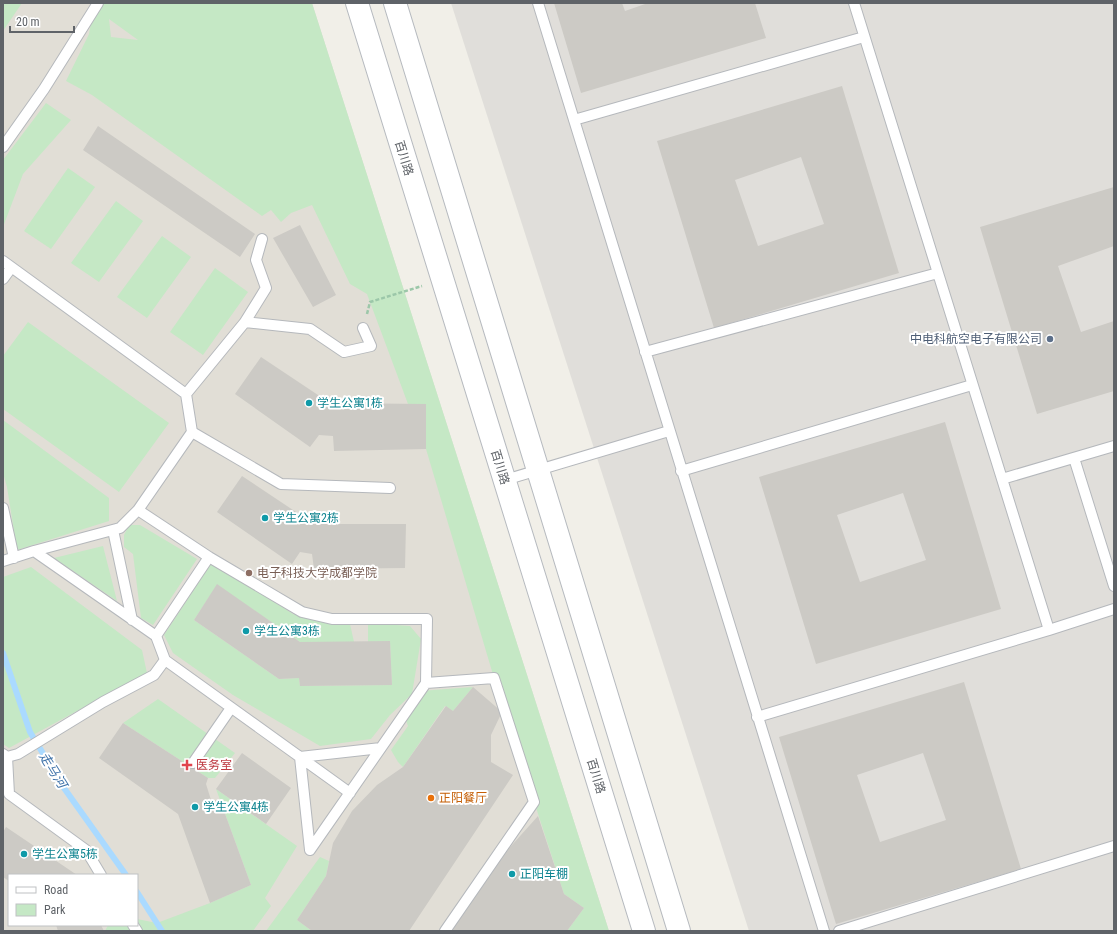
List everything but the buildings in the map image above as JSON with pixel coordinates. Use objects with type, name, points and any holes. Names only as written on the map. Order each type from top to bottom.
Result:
[{"type":"street","name":"百川路","points":[[356,3],[644,931]]},
{"type":"street","points":[[395,3],[679,931]]},
{"type":"lane","points":[[3,147],[44,89],[98,3]]},
{"type":"lane","points":[[538,3],[824,931]]},
{"type":"lane","points":[[854,3],[1049,630]]},
{"type":"lane","points":[[574,120],[864,37]]},
{"type":"lane","points":[[186,394],[244,322],[266,288],[256,260],[262,239]]},
{"type":"lane","points":[[3,279],[7,264],[186,394],[192,432],[138,510],[120,528],[34,551],[3,561]]},
{"type":"lane","points":[[645,352],[938,273]]},
{"type":"lane","points":[[244,322],[310,329],[344,352],[372,346],[363,328]]},
{"type":"lane","points":[[681,471],[972,385]]},
{"type":"lane","points":[[505,480],[669,431]]},
{"type":"lane","points":[[192,432],[281,484],[390,488]]},
{"type":"lane","points":[[1002,479],[1114,446]]},
{"type":"lane","points":[[1074,458],[1114,586]]},
{"type":"lane","points":[[3,508],[14,558]]},
{"type":"lane","points":[[138,510],[209,557],[302,612],[332,619],[427,619],[426,683],[310,850],[300,757]]},
{"type":"lane","points":[[112,530],[132,620]]},
{"type":"lane","points":[[34,551],[156,636],[165,660],[350,793]]},
{"type":"lane","points":[[156,636],[209,557]]},
{"type":"lane","points":[[757,717],[1114,610]]},
{"type":"lane","points":[[100,874],[86,850],[6,796],[5,756],[18,754],[103,702],[154,675],[165,660]]},
{"type":"lane","points":[[426,683],[494,678],[534,802],[445,931]]},
{"type":"lane","points":[[193,763],[231,708]]},
{"type":"lane","points":[[300,757],[381,748]]},
{"type":"lane","points":[[839,931],[1114,846]]},
{"type":"path","points":[[363,328],[370,302],[442,279]]},
{"type":"shaded area","name":"电子科技大学成都学院","points":[[3,3],[312,3],[609,931],[3,931]]},
{"type":"shaded area","points":[[451,3],[1114,3],[1114,931],[749,931]]},
{"type":"green space","points":[[3,3],[22,3],[3,31]]},
{"type":"green space","points":[[98,3],[312,3],[609,931],[567,931],[584,908],[564,894],[494,678],[426,449],[426,404],[408,404],[367,294],[350,284],[312,205],[291,213],[281,222],[271,210],[262,216],[92,95],[66,81],[89,34],[93,10]],"holes":[[[109,19],[138,40],[111,37]]]},
{"type":"green space","points":[[46,103],[71,120],[23,174],[3,227],[3,160]]},
{"type":"green space","points":[[68,168],[95,187],[51,249],[24,231]]},
{"type":"green space","points":[[116,201],[143,221],[99,282],[71,263]]},
{"type":"green space","points":[[162,236],[191,257],[147,318],[117,297]]},
{"type":"green space","points":[[215,268],[248,292],[203,355],[170,332]]},
{"type":"green space","points":[[28,322],[169,423],[119,492],[3,409],[3,356]]},
{"type":"green space","points":[[3,420],[109,498],[109,521],[17,550],[7,487],[3,473]]},
{"type":"green space","points":[[129,525],[140,525],[197,559],[153,625],[141,618],[133,554],[124,547],[124,535]]},
{"type":"green space","points":[[103,546],[117,601],[54,558]]},
{"type":"green space","points":[[212,562],[293,614],[350,624],[354,642],[300,642],[217,585],[194,620],[279,679],[299,678],[300,686],[392,685],[390,642],[368,642],[368,623],[410,626],[421,639],[412,694],[390,715],[371,739],[320,746],[233,695],[173,653],[164,635]]},
{"type":"green space","points":[[31,567],[142,650],[147,673],[9,748],[3,744],[3,577]]},
{"type":"green space","points":[[473,687],[453,711],[445,706],[403,767],[398,762],[391,750],[408,726],[404,715],[420,691]]},
{"type":"green space","points":[[158,699],[235,753],[215,778],[208,778],[123,723]]},
{"type":"green space","points":[[216,789],[297,846],[265,898],[271,906],[253,931],[105,931],[108,926],[138,926],[138,919],[157,923],[210,903],[251,885]]},
{"type":"green space","points":[[320,857],[329,861],[326,876],[297,920],[312,931],[266,931]]},
{"type":"waterway","name":"走马河","points":[[3,653],[30,732],[64,788],[125,874]]},
{"type":"waterway","name":"走马河","points":[[138,894],[162,931]]},
{"type":"place","name":"中电科航空电子有限公司","points":[[1050,339]]},
{"type":"place","name":"学生公寓1栋","points":[[309,403]]},
{"type":"place","name":"学生公寓2栋","points":[[265,518]]},
{"type":"place","name":"电子科技大学成都学院","points":[[249,573]]},
{"type":"place","name":"学生公寓3栋","points":[[246,631]]},
{"type":"place","name":"医务室","points":[[187,765]]},
{"type":"place","name":"正阳餐厅","points":[[431,798]]},
{"type":"place","name":"学生公寓4栋","points":[[195,807]]},
{"type":"place","name":"学生公寓5栋","points":[[24,854]]},
{"type":"place","name":"正阳车棚","points":[[512,874]]}]
